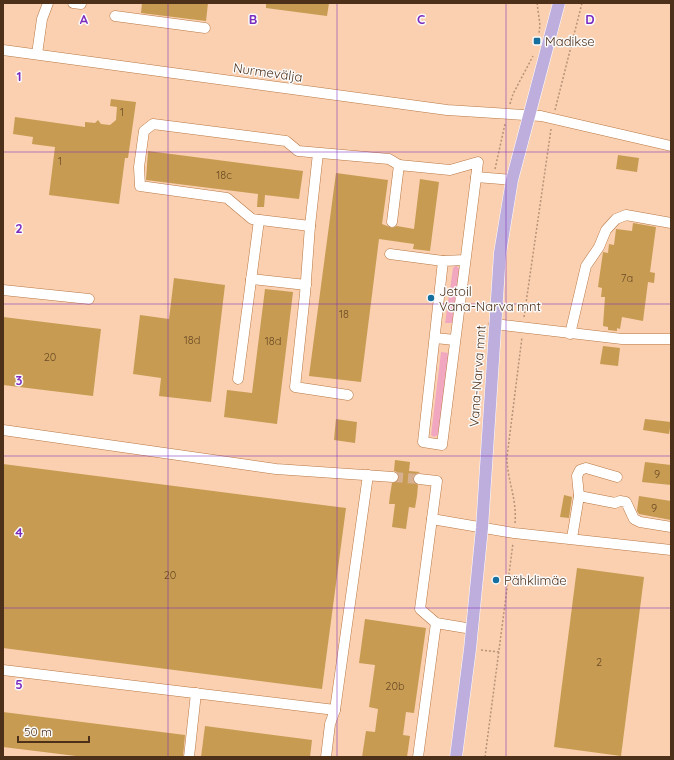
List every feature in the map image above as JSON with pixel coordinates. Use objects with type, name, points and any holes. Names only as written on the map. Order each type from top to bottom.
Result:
[{"type":"main road","name":"Vana-Narva mnt","points":[[456,757],[472,629],[482,528],[494,324],[500,253],[512,180],[558,3]]},
{"type":"street","points":[[37,54],[42,19],[48,3]]},
{"type":"street","points":[[115,16],[205,28]]},
{"type":"street","name":"Nurmevälja","points":[[3,50],[447,110],[529,115]]},
{"type":"street","points":[[529,115],[553,119],[671,146]]},
{"type":"street","points":[[310,226],[252,220],[227,198],[140,186],[139,167],[144,131],[153,124],[169,126],[286,141],[298,151],[388,159],[399,165],[450,170],[478,162],[442,445],[423,442],[443,261]]},
{"type":"street","points":[[318,153],[295,387],[348,395]]},
{"type":"street","points":[[392,222],[399,165]]},
{"type":"street","points":[[476,177],[512,180]]},
{"type":"street","points":[[570,334],[586,266],[599,246],[606,230],[616,219],[626,215],[671,223]]},
{"type":"street","points":[[238,378],[259,220]]},
{"type":"street","points":[[390,254],[443,261],[465,260]]},
{"type":"street","points":[[251,279],[306,285]]},
{"type":"street","points":[[3,290],[88,299]]},
{"type":"street","points":[[494,324],[622,339],[671,339]]},
{"type":"street","points":[[435,338],[455,340]]},
{"type":"street","points":[[3,430],[276,469],[393,477]]},
{"type":"street","points":[[572,538],[579,496],[577,476],[580,470],[586,468],[617,477]]},
{"type":"street","points":[[326,757],[330,724],[335,710],[368,475]]},
{"type":"street","points":[[419,479],[437,481],[420,609],[436,623],[472,629]]},
{"type":"street","points":[[579,496],[616,503],[620,501],[626,502],[634,519],[640,522],[671,527]]},
{"type":"street","points":[[432,519],[514,533],[572,538],[671,550]]},
{"type":"street","points":[[418,757],[436,623]]},
{"type":"street","points":[[3,670],[335,710]]},
{"type":"street","points":[[189,757],[196,693]]},
{"type":"path","points":[[537,3],[540,25],[539,34]]},
{"type":"path","points":[[485,757],[514,533],[516,507],[508,472],[507,456],[523,327],[546,150],[582,3]]},
{"type":"path","points":[[492,178],[513,94],[534,52]]},
{"type":"path","points":[[476,650],[499,652]]},
{"type":"shaded area","points":[[456,265],[460,270],[453,323],[445,323],[453,268]]},
{"type":"shaded area","points":[[441,352],[449,353],[439,434],[434,437],[431,435]]},
{"type":"building","points":[[142,3],[208,3],[206,21],[141,13]]},
{"type":"building","points":[[266,3],[329,3],[327,16],[266,8]]},
{"type":"building","points":[[111,99],[136,102],[128,158],[125,158],[119,204],[49,195],[55,147],[32,144],[33,137],[13,134],[15,117],[85,127],[85,122],[95,123],[98,120],[101,124],[110,125],[116,120],[117,107],[110,106]]},
{"type":"building","points":[[148,151],[303,171],[299,199],[265,195],[264,207],[257,207],[258,194],[146,180]]},
{"type":"building","points":[[618,155],[639,158],[637,172],[616,169]]},
{"type":"building","points":[[336,173],[388,180],[382,224],[392,228],[397,226],[414,229],[420,179],[439,182],[430,251],[413,249],[414,244],[379,239],[361,382],[309,376]]},
{"type":"building","points":[[633,223],[656,227],[650,272],[655,273],[654,283],[648,282],[643,321],[622,317],[620,329],[617,328],[617,331],[608,330],[608,327],[603,326],[605,297],[601,297],[602,288],[598,287],[603,252],[608,253],[609,244],[614,245],[616,229],[632,231]]},
{"type":"building","points":[[174,278],[225,285],[211,402],[159,396],[161,378],[133,374],[140,315],[169,319]]},
{"type":"building","points":[[265,289],[293,292],[277,424],[224,417],[227,390],[252,393]]},
{"type":"building","points":[[3,317],[101,329],[93,396],[3,385]]},
{"type":"building","points":[[603,346],[620,348],[618,366],[600,364]]},
{"type":"building","points":[[336,419],[357,422],[355,443],[334,440]]},
{"type":"building","points":[[645,419],[671,422],[669,434],[643,430]]},
{"type":"building","points":[[395,460],[410,462],[409,471],[420,472],[414,475],[413,478],[413,482],[418,485],[417,496],[415,508],[409,507],[406,529],[392,527],[395,504],[389,504],[390,495],[392,483],[398,481],[399,477],[397,472],[394,471]]},
{"type":"building","points":[[645,462],[671,465],[671,485],[642,482]]},
{"type":"building","points":[[3,464],[346,508],[322,689],[3,648]]},
{"type":"building","points":[[564,495],[572,497],[569,518],[560,517]]},
{"type":"building","points":[[639,496],[671,501],[671,520],[639,514],[637,511]]},
{"type":"building","points":[[577,568],[644,577],[621,756],[554,747]]},
{"type":"building","points":[[365,619],[426,628],[414,713],[406,712],[403,735],[410,736],[407,757],[362,757],[366,731],[375,732],[378,709],[369,707],[375,665],[359,663]]},
{"type":"building","points":[[3,712],[185,735],[183,757],[84,757],[3,747]]},
{"type":"building","points":[[205,726],[312,740],[310,757],[201,757]]},
{"type":"tunnel","points":[[393,477],[419,479]]},
{"type":"place","name":"Madikse","points":[[537,41]]},
{"type":"place","name":"Jetoil Vana-Narva mnt","points":[[431,298]]},
{"type":"place","name":"Pähklimäe","points":[[496,580]]}]
